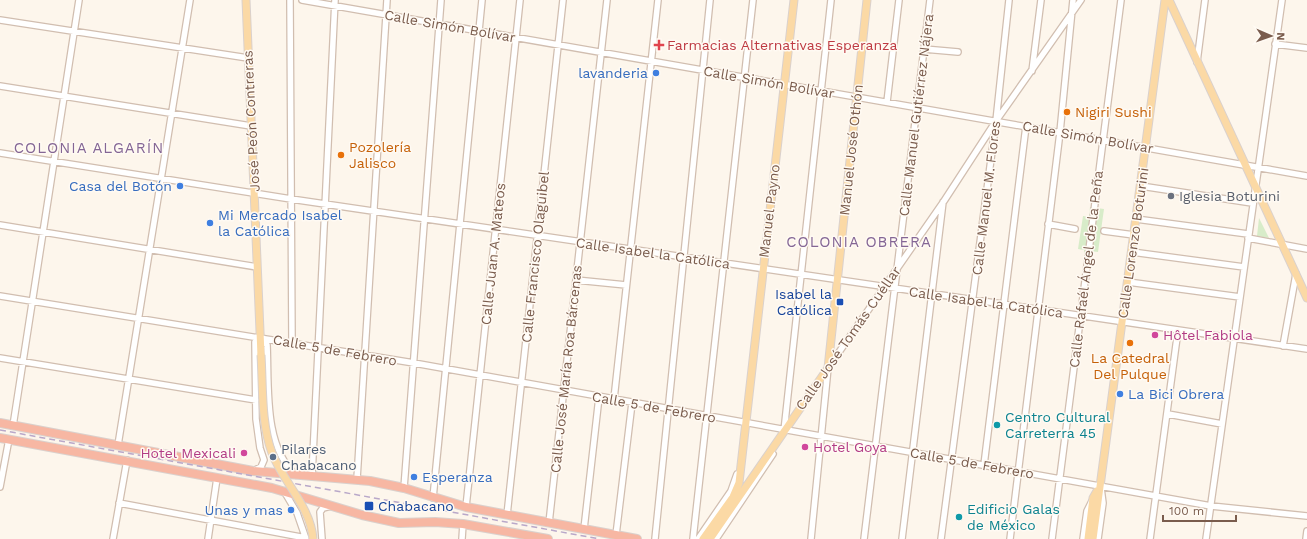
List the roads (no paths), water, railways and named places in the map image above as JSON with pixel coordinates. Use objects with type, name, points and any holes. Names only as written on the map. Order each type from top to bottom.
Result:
[{"type":"highway","points":[[0,423],[253,471],[357,479],[404,488],[466,507],[637,539]]},
{"type":"highway","points":[[0,438],[126,460],[284,491],[362,515],[399,523],[434,522],[463,524],[548,539]]},
{"type":"main road","name":"José Peón Contreras","points":[[246,0],[265,426],[275,461],[308,517],[308,539]]},
{"type":"main road","name":"Manuel Payno","points":[[745,423],[794,0]]},
{"type":"main road","name":"Manuel José Othón","points":[[828,368],[867,0]]},
{"type":"main road","name":"Calle Lorenzo Boturini","points":[[1093,539],[1165,0]]},
{"type":"main road","points":[[1169,0],[1307,298]]},
{"type":"main road","name":"Calle José Tomás Cuéllar","points":[[710,539],[828,368]]},
{"type":"main road","points":[[703,539],[737,490],[745,423]]},
{"type":"main road","name":"Calle Lorenzo Boturini","points":[[1088,539],[1093,498],[1100,485]]},
{"type":"street","points":[[14,426],[79,0]]},
{"type":"street","points":[[118,445],[190,0]]},
{"type":"street","points":[[290,0],[292,343]]},
{"type":"street","name":"Calle Simón Bolívar","points":[[302,0],[335,3],[386,15],[1307,176]]},
{"type":"street","points":[[357,479],[388,0]]},
{"type":"street","points":[[404,488],[441,0]]},
{"type":"street","points":[[433,498],[482,0]]},
{"type":"street","name":"Calle Juan A. Mateos","points":[[466,507],[520,0]]},
{"type":"street","name":"Calle Francisco Olaguibel","points":[[507,515],[563,0]]},
{"type":"street","name":"Calle José María Roa Bárcenas","points":[[549,523],[607,0]]},
{"type":"street","points":[[614,400],[658,0]]},
{"type":"street","points":[[655,539],[710,0]]},
{"type":"street","points":[[693,539],[753,0]]},
{"type":"street","points":[[716,539],[784,437],[800,274],[822,91],[831,0]]},
{"type":"street","points":[[887,102],[899,0]]},
{"type":"street","name":"Calle Manuel Gutiérrez Nájera","points":[[864,539],[930,0]]},
{"type":"street","name":"Calle Manuel M. Flores","points":[[941,539],[996,121],[1009,0]]},
{"type":"street","points":[[1031,72],[1041,0]]},
{"type":"street","points":[[1010,539],[1037,309],[1060,132],[1073,0]]},
{"type":"street","name":"Calle José Tomás Cuéllar","points":[[828,368],[883,286],[944,201],[996,121],[1081,0]]},
{"type":"street","name":"Calle Rafaél Ángel de la Peña","points":[[1052,539],[1121,0]]},
{"type":"street","points":[[1197,62],[1205,0]]},
{"type":"street","points":[[1206,539],[1235,338],[1257,167],[1282,0]]},
{"type":"street","points":[[312,476],[335,3]]},
{"type":"street","points":[[0,20],[248,58]]},
{"type":"street","points":[[1275,44],[1307,48]]},
{"type":"street","points":[[924,49],[958,52]]},
{"type":"street","points":[[0,86],[251,126]]},
{"type":"street","points":[[984,465],[1026,126]]},
{"type":"street","name":"Calle Isabel la Católica","points":[[0,153],[496,230],[1307,349]]},
{"type":"street","points":[[1141,186],[1252,203]]},
{"type":"street","points":[[902,539],[944,201]]},
{"type":"street","points":[[1136,219],[1248,236],[1283,245],[1307,249]]},
{"type":"street","points":[[1048,224],[1075,229]]},
{"type":"street","points":[[0,225],[257,267]]},
{"type":"street","points":[[1104,231],[1134,235]]},
{"type":"street","points":[[1132,252],[1244,267]]},
{"type":"street","points":[[1283,346],[1296,274]]},
{"type":"street","points":[[576,280],[626,285]]},
{"type":"street","points":[[1128,282],[1240,297]]},
{"type":"street","name":"Calle 5 de Febrero","points":[[0,296],[414,363],[446,370],[1100,485],[1211,506],[1307,516]]},
{"type":"street","points":[[1150,539],[1168,414],[1178,330]]},
{"type":"street","points":[[253,471],[261,468],[264,460],[258,430],[256,400],[255,342],[260,338]]},
{"type":"street","name":"José Peón Contreras","points":[[260,338],[267,345],[270,408],[274,442],[285,465],[296,475]]},
{"type":"street","points":[[0,358],[256,400]]},
{"type":"street","name":"Manuel José Othón","points":[[811,539],[828,368]]},
{"type":"street","points":[[584,529],[599,397]]},
{"type":"street","points":[[616,535],[632,403]]},
{"type":"street","points":[[1168,414],[1222,424]]},
{"type":"street","points":[[0,487],[9,439]]},
{"type":"street","points":[[698,539],[733,487],[743,444]]},
{"type":"street","points":[[113,539],[126,460]]},
{"type":"street","points":[[208,539],[217,478]]},
{"type":"street","name":"Calle Lorenzo Boturini","points":[[1098,539],[1103,503],[1100,485]]},
{"type":"street","points":[[284,491],[297,513],[308,539]]},
{"type":"street","name":"Calle Lorenzo Boturini","points":[[1083,539],[1086,511],[1093,498]]},
{"type":"street","points":[[119,503],[308,539]]},
{"type":"street","points":[[322,539],[320,512],[323,508],[332,506]]},
{"type":"street","points":[[462,539],[463,524]]},
{"type":"street","points":[[1306,539],[1307,531]]},
{"type":"railway","points":[[0,430],[600,539]]},
{"type":"place","name":"Farmacias Alternativas Esperanza","points":[[659,45]]},
{"type":"place","name":"lavanderia","points":[[656,73]]},
{"type":"place","name":"Nigiri Sushi","points":[[1067,112]]},
{"type":"place","name":"Pozolería Jalisco","points":[[341,155]]},
{"type":"place","name":"Casa del Botón","points":[[180,186]]},
{"type":"place","name":"Iglesia Boturini","points":[[1171,196]]},
{"type":"place","name":"Mi Mercado Isabel la Católica","points":[[210,223]]},
{"type":"place","name":"Isabel la Católica","points":[[840,302]]},
{"type":"place","name":"Hôtel Fabiola","points":[[1155,335]]},
{"type":"place","name":"La Catedral Del Pulque","points":[[1130,343]]},
{"type":"place","name":"La Bici Obrera","points":[[1120,394]]},
{"type":"place","name":"Centro Cultural Carreterra 45","points":[[997,425]]},
{"type":"place","name":"Hotel Goya","points":[[805,447]]},
{"type":"place","name":"Hotel Mexicali","points":[[244,453]]},
{"type":"place","name":"Pilares Chabacano","points":[[273,457]]},
{"type":"place","name":"Esperanza","points":[[414,477]]},
{"type":"place","name":"Chabacano","points":[[369,506]]},
{"type":"place","name":"Unas y mas","points":[[291,510]]},
{"type":"place","name":"Edificio Galas de México","points":[[959,517]]},
{"type":"district","name":"COLONIA ALGARÍN","points":[[89,148]]},
{"type":"district","name":"COLONIA OBRERA","points":[[859,242]]}]
